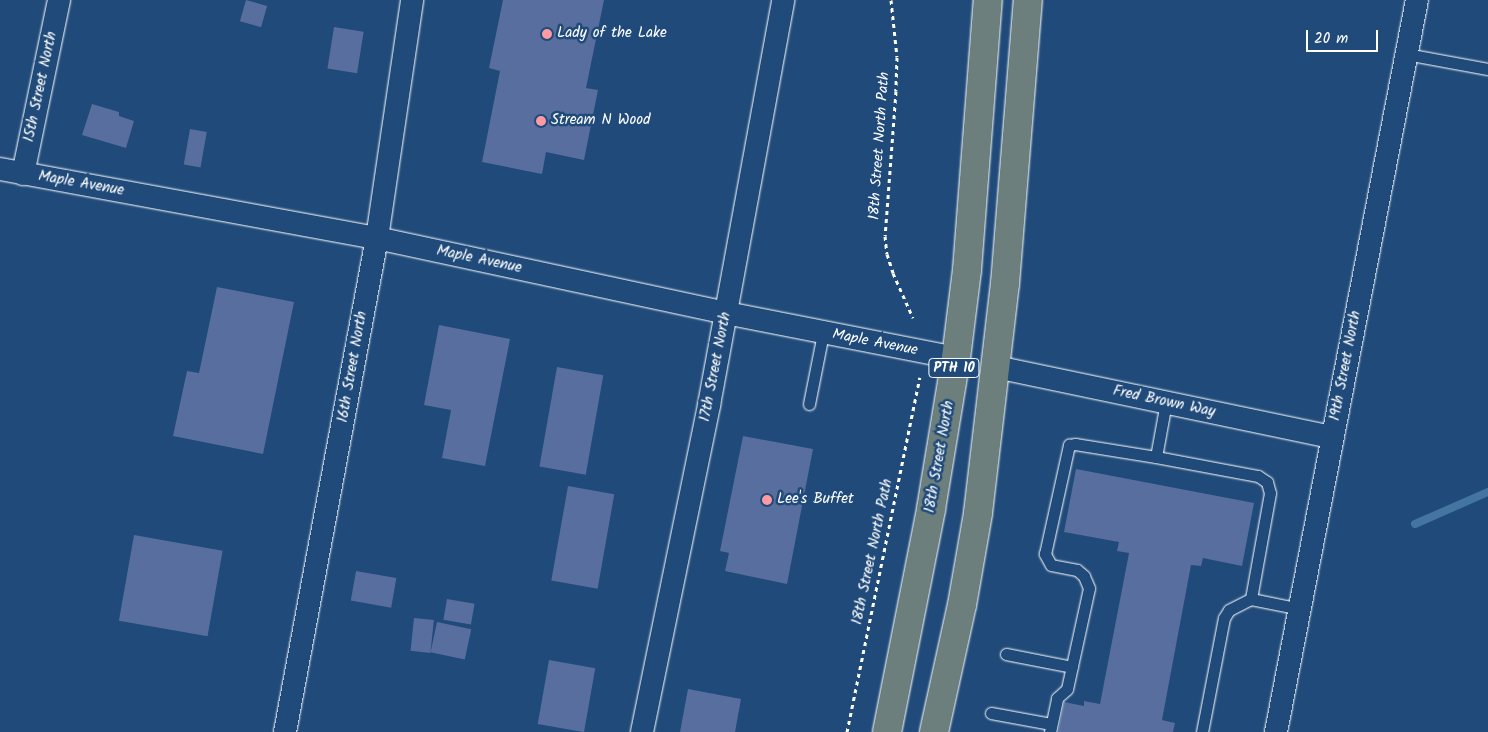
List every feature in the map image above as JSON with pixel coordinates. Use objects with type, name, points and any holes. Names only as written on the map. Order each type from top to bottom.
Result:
[{"type":"main road","name":"18th Street North","points":[[887,732],[922,556],[956,358],[967,270],[988,0]]},
{"type":"main road","name":"PTH 10","points":[[934,732],[969,565],[996,367],[1011,218],[1028,0]]},
{"type":"street","name":"15th Street North","points":[[23,174],[59,0]]},
{"type":"street","name":"16th Street North","points":[[285,732],[377,238],[412,0]]},
{"type":"street","name":"17th Street North","points":[[642,732],[726,313],[783,0]]},
{"type":"street","name":"19th Street North","points":[[1276,732],[1417,0]]},
{"type":"street","name":"Maple Avenue","points":[[0,170],[377,238],[726,313],[956,358]]},
{"type":"street","name":"Fred Brown Way","points":[[996,367],[1332,437]]},
{"type":"lane","points":[[1406,54],[1488,69]]},
{"type":"lane","points":[[809,404],[823,333]]},
{"type":"lane","points":[[1156,457],[1166,402]]},
{"type":"lane","points":[[991,713],[1051,728],[1057,698],[1067,689],[1088,588],[1084,576],[1077,570],[1051,565],[1045,554],[1069,445],[1075,444],[1156,457],[1258,476],[1267,482],[1270,493],[1251,599]]},
{"type":"lane","points":[[1202,732],[1224,618],[1229,610],[1251,599],[1300,609]]},
{"type":"lane","points":[[1006,654],[1072,667]]},
{"type":"path","name":"18th Street North Path","points":[[891,0],[897,57],[885,236],[887,254],[893,273],[913,318]]},
{"type":"path","name":"18th Street North Path","points":[[847,732],[920,378]]},
{"type":"building","points":[[246,0],[267,6],[261,27],[240,21]]},
{"type":"building","points":[[503,0],[604,0],[586,88],[598,90],[584,160],[546,152],[542,174],[482,162],[500,71],[489,68]]},
{"type":"building","points":[[334,27],[364,32],[357,73],[327,68]]},
{"type":"building","points":[[92,104],[119,112],[119,116],[134,121],[126,148],[82,135]]},
{"type":"building","points":[[190,129],[207,132],[200,167],[184,164]]},
{"type":"building","points":[[217,287],[294,302],[263,454],[173,436],[187,371],[199,373]]},
{"type":"building","points":[[439,325],[510,339],[485,466],[442,458],[451,410],[424,405]]},
{"type":"building","points":[[557,367],[603,375],[586,475],[539,466]]},
{"type":"building","name":"Lee's Buffet","points":[[743,436],[813,449],[787,584],[725,571],[729,553],[720,551]]},
{"type":"building","points":[[1076,469],[1254,503],[1242,566],[1203,558],[1201,566],[1191,565],[1162,720],[1175,723],[1173,732],[1058,732],[1064,702],[1084,706],[1084,701],[1100,704],[1129,553],[1117,551],[1119,542],[1064,532]]},
{"type":"building","points":[[568,486],[614,494],[598,589],[551,581]]},
{"type":"building","points":[[134,535],[223,551],[208,636],[119,621]]},
{"type":"building","points":[[356,571],[396,578],[391,608],[351,601]]},
{"type":"building","points":[[447,599],[475,604],[471,625],[443,620]]},
{"type":"building","points":[[414,618],[434,620],[430,653],[411,651]]},
{"type":"building","points":[[437,622],[471,629],[465,660],[431,652]]},
{"type":"building","points":[[549,660],[595,668],[584,732],[538,724]]},
{"type":"building","points":[[688,689],[741,699],[735,732],[680,732]]},
{"type":"waterway","points":[[1415,524],[1488,492]]},
{"type":"place","name":"Lady of the Lake","points":[[547,34]]},
{"type":"place","name":"Stream N Wood","points":[[541,121]]},
{"type":"place","name":"Lee's Buffet","points":[[767,500]]}]
